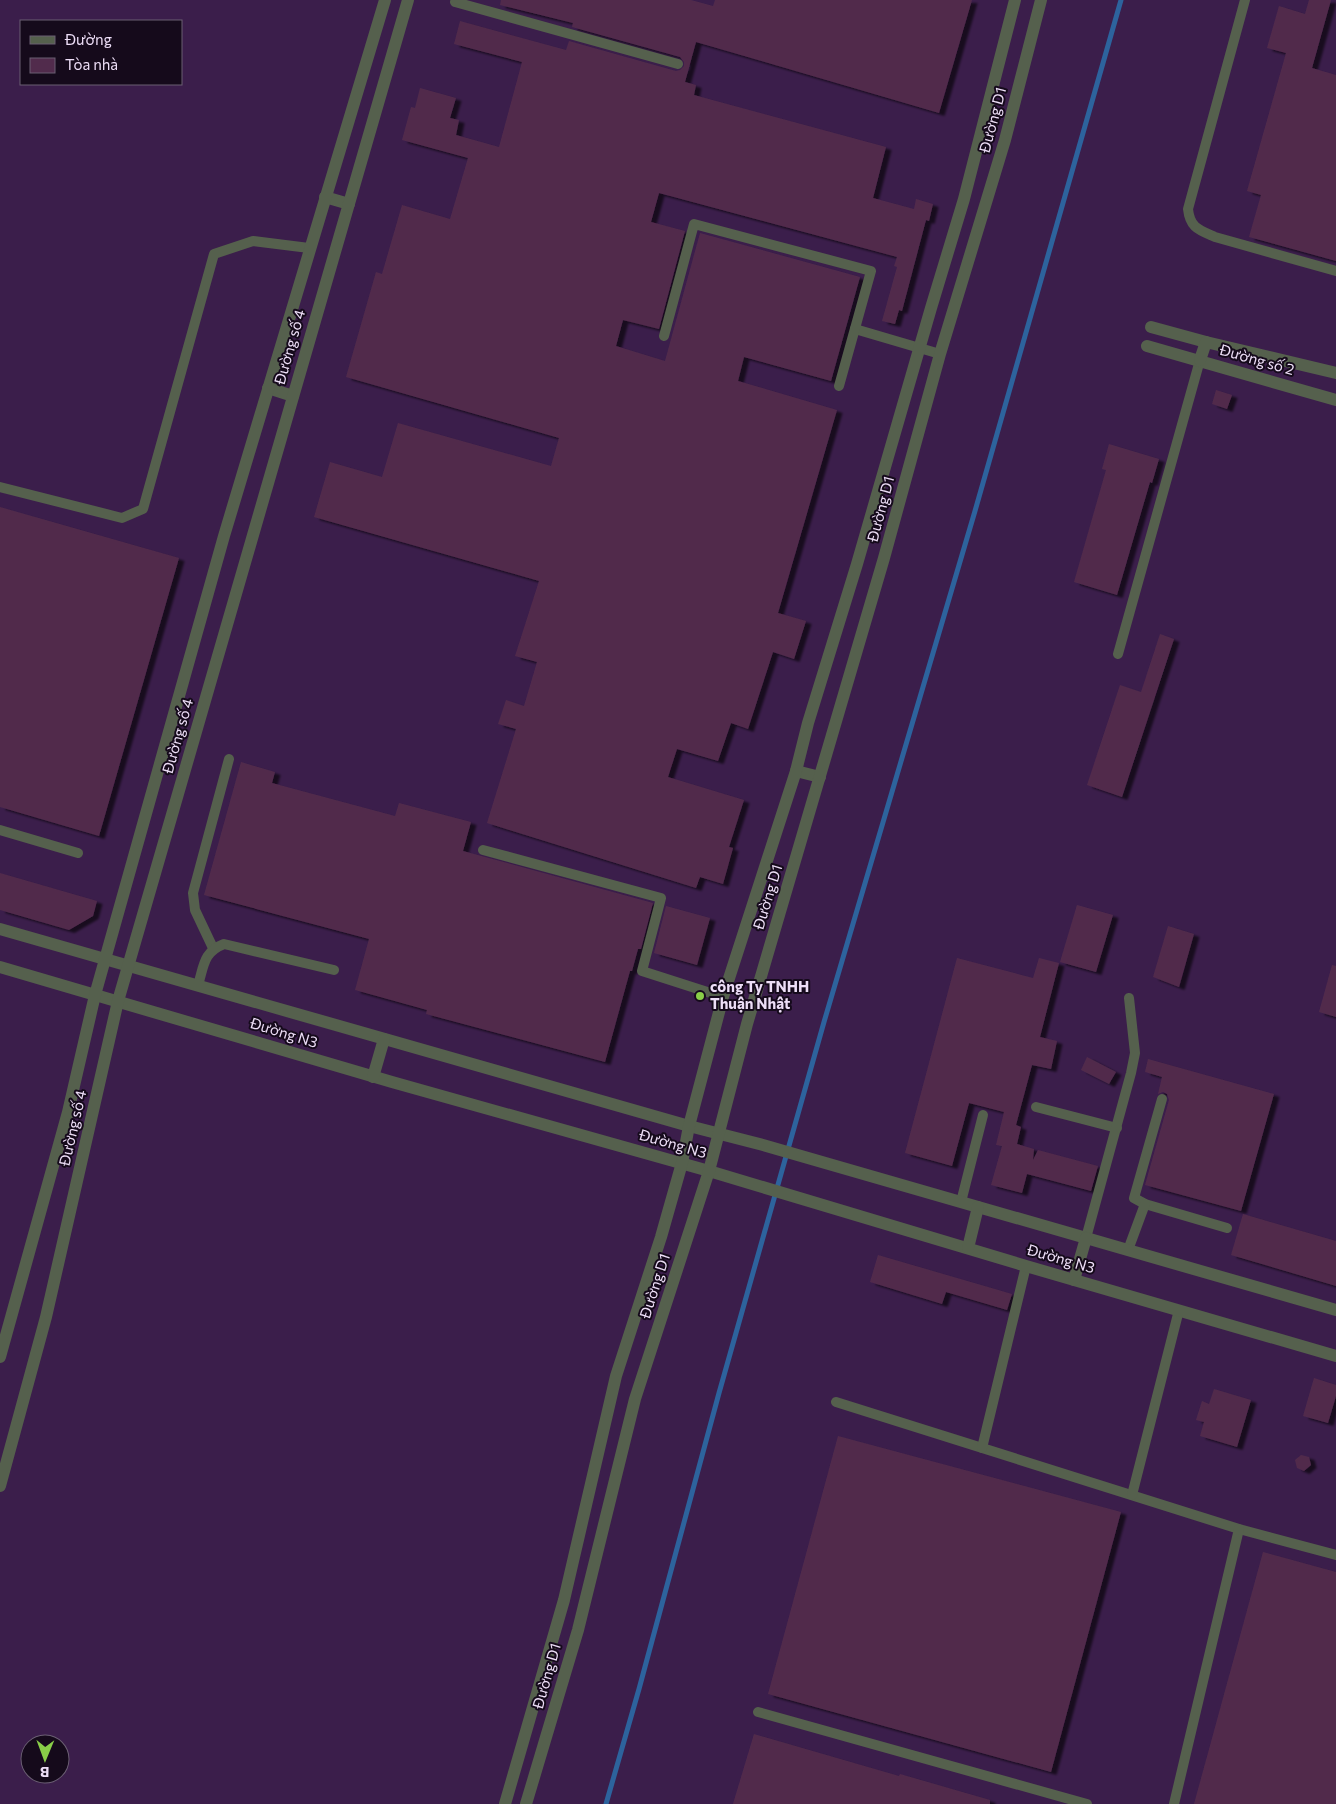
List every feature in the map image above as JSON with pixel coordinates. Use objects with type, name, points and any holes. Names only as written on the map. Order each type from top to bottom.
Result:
[{"type":"street","name":"Đường số 4","points":[[0,1357],[68,1112],[95,995],[107,959],[224,536],[385,0]]},
{"type":"street","name":"Đường số 4","points":[[0,1486],[46,1317],[118,1001],[130,965],[408,0]]},
{"type":"street","name":"Đường D1","points":[[505,1804],[564,1600],[616,1376],[661,1237],[682,1163],[689,1126],[723,997],[796,771],[808,722],[857,564],[964,199],[1015,0]]},
{"type":"street","name":"Đường D1","points":[[526,1804],[578,1630],[635,1399],[710,1171],[747,1024],[887,548],[940,354],[1005,140],[1041,0]]},
{"type":"street","points":[[325,197],[349,204]]},
{"type":"street","points":[[1151,327],[1206,342]]},
{"type":"street","name":"Đường số 2","points":[[1336,373],[1206,342],[1200,360],[1336,400]]},
{"type":"street","points":[[1147,346],[1200,360]]},
{"type":"street","points":[[268,388],[293,396]]},
{"type":"street","points":[[796,771],[820,778]]},
{"type":"street","name":"Đường N3","points":[[0,928],[689,1126],[763,1144],[978,1208],[1336,1310]]},
{"type":"street","name":"Đường N3","points":[[0,967],[373,1077],[710,1171],[1026,1266],[1336,1356]]},
{"type":"street","points":[[373,1077],[384,1039]]},
{"type":"street","points":[[968,1248],[978,1208]]},
{"type":"street","points":[[1074,1280],[1086,1238]]},
{"type":"lane","points":[[456,0],[455,2],[678,64]]},
{"type":"lane","points":[[1245,0],[1188,209],[1190,219],[1197,229],[1215,236],[1336,271]]},
{"type":"lane","points":[[664,336],[694,224],[871,271],[840,386]]},
{"type":"lane","points":[[0,487],[122,518],[143,510],[214,254],[253,241],[309,248]]},
{"type":"lane","points":[[855,329],[940,354]]},
{"type":"lane","points":[[1118,654],[1200,360]]},
{"type":"lane","points":[[213,948],[194,910],[193,893],[229,759]]},
{"type":"lane","points":[[0,830],[78,853]]},
{"type":"lane","points":[[482,850],[661,898],[642,971],[723,997]]},
{"type":"lane","points":[[198,985],[208,955],[213,948],[224,944],[334,970]]},
{"type":"lane","points":[[1086,1238],[1132,1073],[1135,1053],[1129,998]]},
{"type":"lane","points":[[1162,1099],[1134,1198],[1144,1204],[1226,1228]]},
{"type":"lane","points":[[1036,1108],[1117,1128]]},
{"type":"lane","points":[[961,1202],[983,1115]]},
{"type":"lane","points":[[1128,1250],[1144,1204]]},
{"type":"lane","points":[[982,1448],[1026,1266]]},
{"type":"lane","points":[[1132,1495],[1178,1310]]},
{"type":"lane","points":[[836,1402],[1239,1528],[1336,1555]]},
{"type":"lane","points":[[1174,1804],[1239,1528]]},
{"type":"lane","points":[[758,1712],[1060,1800],[1087,1804]]},
{"type":"shaded area","points":[[0,0],[1336,0],[1336,1804],[0,1804]]},
{"type":"building","points":[[501,0],[691,0],[713,6],[715,0],[972,0],[939,113],[696,42],[685,82],[696,85],[694,95],[886,147],[873,198],[914,209],[916,199],[933,204],[929,221],[926,220],[902,311],[899,310],[895,324],[882,321],[897,267],[894,266],[897,257],[659,193],[651,222],[685,231],[659,329],[623,320],[616,346],[665,361],[700,233],[860,277],[831,381],[744,357],[738,381],[837,410],[778,613],[806,621],[794,659],[773,652],[748,729],[731,723],[718,761],[677,749],[668,777],[744,800],[729,847],[733,848],[723,884],[700,877],[696,888],[487,823],[516,729],[498,724],[506,700],[524,706],[537,662],[515,656],[539,581],[314,517],[330,462],[382,477],[398,423],[551,466],[559,438],[346,377],[376,272],[382,274],[402,205],[450,219],[468,158],[402,140],[411,107],[415,108],[420,88],[456,98],[450,118],[459,120],[456,135],[499,147],[522,62],[454,44],[460,21],[566,50],[569,41],[676,71],[684,66],[684,62],[680,57],[572,27],[573,23],[500,5]]},
{"type":"building","points":[[1309,0],[1331,0],[1312,68],[1336,75],[1336,261],[1249,237],[1261,195],[1247,191],[1286,53],[1267,48],[1279,6],[1305,14]]},
{"type":"building","points":[[1216,390],[1232,395],[1227,409],[1212,404]]},
{"type":"building","points":[[1109,444],[1159,459],[1152,483],[1150,482],[1117,595],[1074,582],[1106,470],[1102,469]]},
{"type":"building","points":[[0,507],[179,558],[99,836],[0,807]]},
{"type":"building","points":[[1160,634],[1174,639],[1122,797],[1087,785],[1120,685],[1141,692]]},
{"type":"building","points":[[241,762],[275,772],[272,783],[395,816],[399,803],[471,822],[463,851],[653,903],[641,949],[638,949],[632,971],[630,971],[605,1062],[426,1014],[427,1010],[355,990],[369,939],[204,895]]},
{"type":"building","points":[[0,873],[97,901],[93,916],[69,930],[0,910]]},
{"type":"building","points":[[1077,905],[1113,915],[1096,972],[1060,962]]},
{"type":"building","points":[[666,906],[710,918],[697,965],[654,953]]},
{"type":"building","points":[[1168,926],[1194,934],[1179,987],[1153,977]]},
{"type":"building","points":[[957,958],[1033,978],[1039,958],[1059,963],[1040,1037],[1057,1041],[1051,1069],[1032,1065],[1016,1125],[1021,1127],[1017,1144],[1034,1149],[1033,1160],[1038,1150],[1098,1166],[1091,1191],[1027,1174],[1022,1193],[991,1185],[1002,1146],[996,1145],[1004,1112],[969,1103],[952,1166],[905,1153]]},
{"type":"building","points":[[1332,965],[1336,966],[1336,1017],[1319,1012]]},
{"type":"building","points":[[1087,1057],[1116,1072],[1109,1084],[1081,1070]]},
{"type":"building","points":[[1148,1059],[1274,1094],[1241,1211],[1145,1185],[1169,1100],[1167,1094],[1163,1092],[1158,1094],[1162,1077],[1145,1072]]},
{"type":"building","points":[[1243,1214],[1336,1241],[1336,1286],[1231,1255]]},
{"type":"building","points":[[878,1255],[1012,1294],[1007,1310],[946,1292],[942,1304],[870,1282]]},
{"type":"building","points":[[1314,1378],[1336,1385],[1336,1396],[1328,1423],[1303,1416]]},
{"type":"building","points":[[1214,1389],[1251,1400],[1237,1447],[1200,1436],[1204,1422],[1196,1420],[1202,1401],[1209,1404]]},
{"type":"building","points":[[838,1436],[1121,1512],[1051,1772],[768,1694]]},
{"type":"building","points":[[1301,1455],[1309,1457],[1311,1465],[1304,1471],[1297,1468],[1295,1460]]},
{"type":"building","points":[[1263,1552],[1336,1572],[1336,1804],[1194,1804]]},
{"type":"building","points":[[754,1734],[990,1800],[990,1804],[733,1804]]},
{"type":"waterway","points":[[606,1804],[719,1393],[824,1022],[975,511],[1121,0]]},
{"type":"place","name":"công Ty TNHH Thuận Nhật","points":[[700,996]]}]
